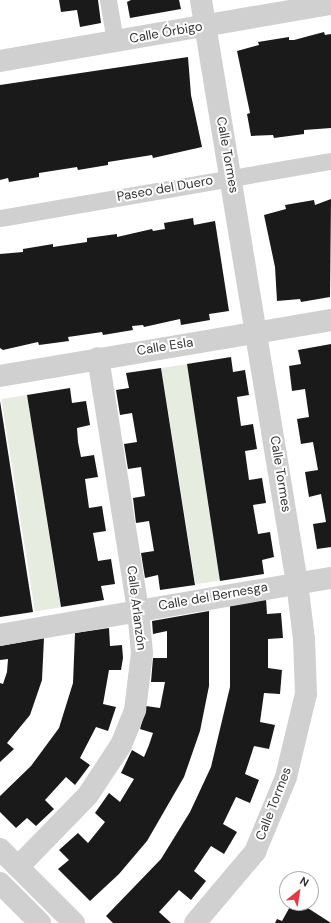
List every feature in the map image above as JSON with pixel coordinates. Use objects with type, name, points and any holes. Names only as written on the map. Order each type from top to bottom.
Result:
[{"type":"street","points":[[108,0],[116,41]]},
{"type":"street","name":"Calle Tormes","points":[[195,923],[255,852],[286,777],[306,694],[304,639],[297,583],[257,332],[200,0]]},
{"type":"street","name":"Calle Órbigo","points":[[0,61],[331,4]]},
{"type":"street","name":"Paseo del Duero","points":[[0,218],[331,161]]},
{"type":"street","name":"Calle Esla","points":[[0,376],[98,358],[331,320]]},
{"type":"street","name":"Calle Arlanzón","points":[[18,867],[88,795],[121,745],[135,710],[142,653],[138,610],[98,358]]},
{"type":"street","name":"Calle del Bernesga","points":[[0,635],[138,610],[331,578]]},
{"type":"street","points":[[0,849],[74,923]]},
{"type":"street","points":[[0,883],[40,923]]},
{"type":"shaded area","points":[[187,364],[221,580],[196,584],[161,368]]},
{"type":"shaded area","points":[[27,395],[61,607],[35,611],[1,399]]},
{"type":"building","points":[[59,0],[98,0],[101,23],[80,27],[77,10],[61,12]]},
{"type":"building","points":[[131,0],[179,0],[181,9],[130,18],[127,2]]},
{"type":"building","points":[[324,32],[325,35],[331,34],[331,128],[304,130],[304,134],[274,138],[273,135],[251,136],[247,114],[250,113],[237,51],[259,45],[258,42],[289,37],[289,40],[294,40]]},
{"type":"building","points":[[188,57],[191,95],[202,147],[153,158],[152,155],[108,162],[108,165],[78,170],[77,167],[39,173],[39,177],[9,182],[8,178],[0,180],[0,85]]},
{"type":"building","points":[[331,199],[330,297],[301,302],[300,299],[277,301],[275,267],[264,215],[286,209],[285,205],[314,200],[315,205]]},
{"type":"building","points":[[193,218],[194,225],[215,221],[229,311],[209,314],[210,320],[181,325],[180,319],[144,327],[143,325],[132,326],[133,330],[103,335],[102,332],[68,337],[69,341],[39,345],[38,342],[3,350],[0,348],[0,254],[23,252],[23,249],[53,244],[53,247],[87,242],[87,238],[117,234],[117,237],[152,229],[153,231],[165,229],[164,223]]},
{"type":"building","points":[[331,344],[331,547],[317,549],[313,524],[326,522],[321,494],[309,497],[305,472],[318,470],[313,442],[301,444],[297,419],[309,417],[305,389],[292,391],[289,366],[301,364],[298,350]]},
{"type":"building","points":[[231,357],[233,372],[245,370],[249,395],[237,397],[241,426],[253,424],[257,449],[245,451],[249,480],[262,478],[266,503],[253,505],[258,534],[270,532],[274,557],[262,560],[264,574],[220,581],[187,364]]},
{"type":"building","points":[[161,368],[195,585],[160,590],[158,575],[145,578],[141,553],[154,551],[149,521],[136,523],[133,498],[145,496],[141,467],[128,469],[124,444],[137,442],[132,413],[120,415],[116,390],[129,388],[126,373]]},
{"type":"building","points":[[70,388],[72,403],[86,401],[90,425],[77,428],[78,442],[81,457],[94,455],[98,477],[85,479],[89,508],[102,506],[106,531],[93,533],[98,561],[111,559],[115,584],[101,586],[104,600],[61,607],[27,395]]},
{"type":"building","points":[[0,401],[33,612],[0,617]]},
{"type":"building","points":[[266,599],[267,614],[281,613],[283,638],[268,639],[268,668],[282,670],[280,694],[264,693],[260,722],[275,725],[269,749],[254,746],[245,774],[259,780],[250,803],[236,797],[223,824],[237,832],[224,854],[211,846],[194,871],[206,881],[191,900],[179,890],[159,912],[171,923],[113,923],[106,916],[161,859],[190,812],[211,767],[230,687],[230,606]]},
{"type":"building","points":[[209,611],[209,686],[200,731],[184,777],[147,841],[119,874],[90,901],[58,869],[69,860],[59,850],[78,833],[88,843],[105,822],[95,813],[109,793],[120,802],[134,779],[121,773],[132,750],[144,757],[149,745],[153,733],[140,729],[146,706],[160,708],[165,682],[151,682],[153,658],[167,658],[167,631],[153,634],[152,621]]},
{"type":"building","points":[[109,628],[110,646],[122,645],[123,658],[121,670],[109,670],[103,704],[116,707],[108,731],[96,727],[80,758],[90,765],[75,785],[66,777],[45,800],[54,809],[36,826],[27,818],[16,828],[0,812],[0,796],[31,766],[59,728],[73,683],[75,633]]},
{"type":"building","points":[[44,638],[42,680],[30,715],[7,743],[14,749],[0,762],[0,683],[3,684],[7,672],[8,659],[0,660],[0,646]]},
{"type":"building","points":[[288,911],[312,911],[331,923],[275,923],[277,919],[282,921]]}]
